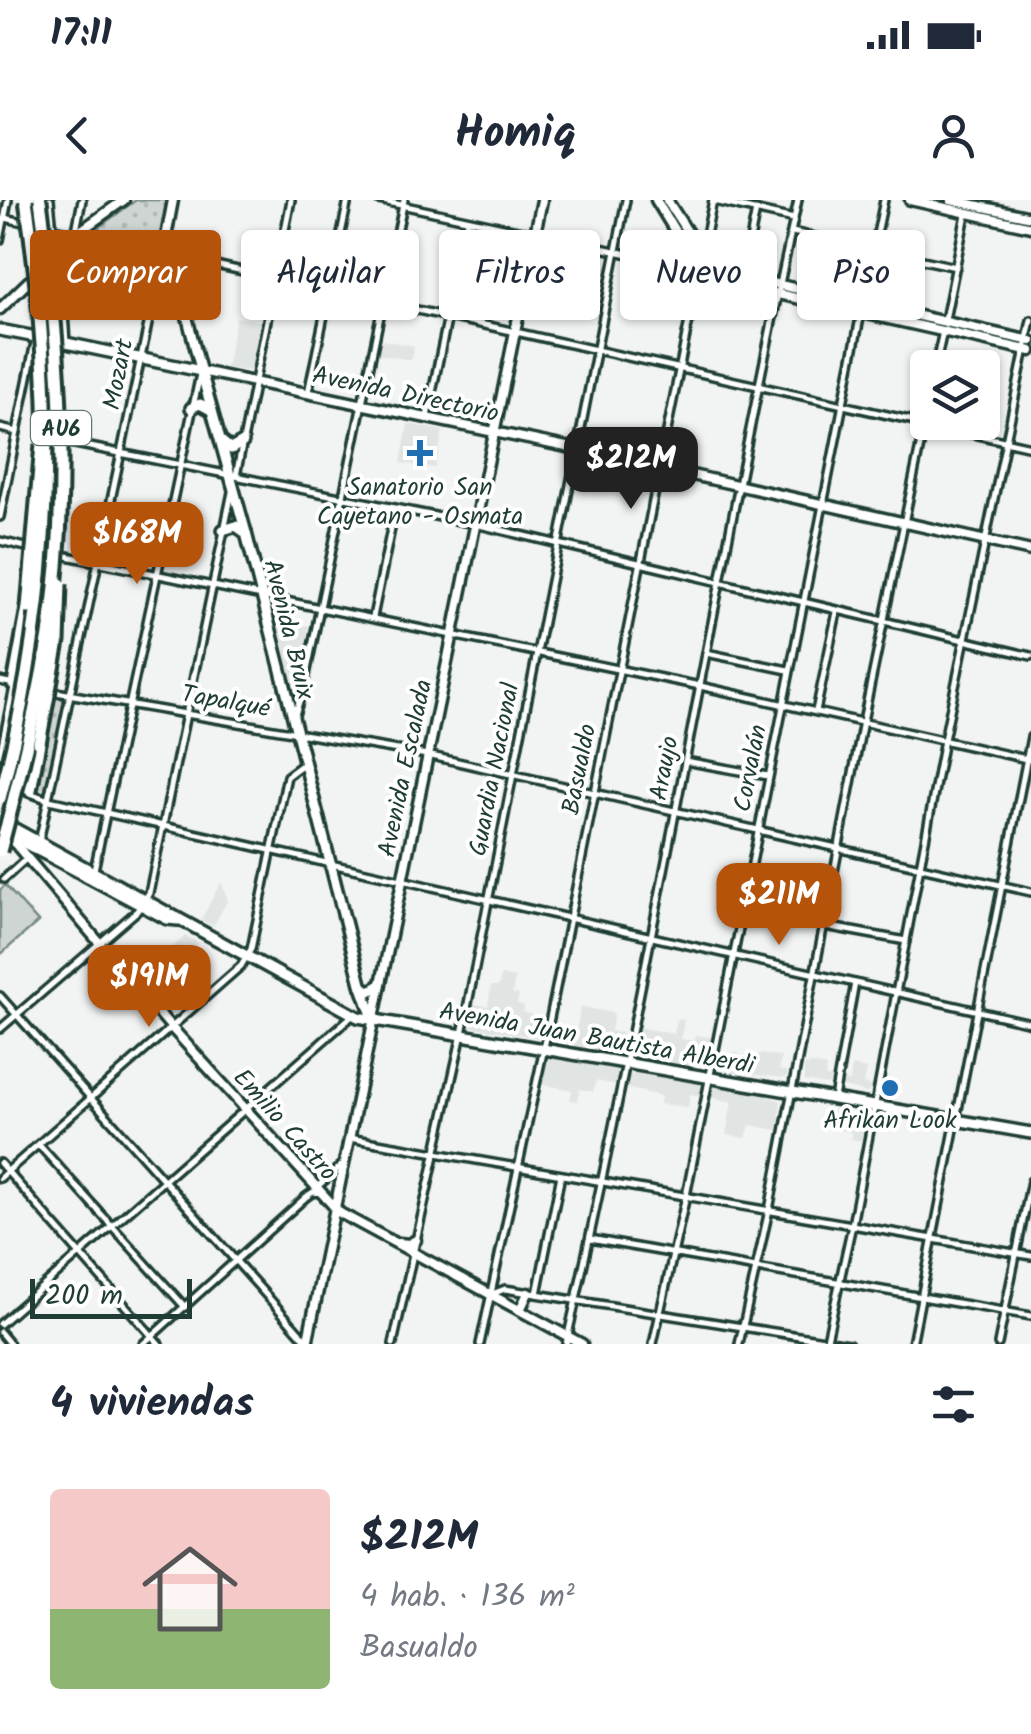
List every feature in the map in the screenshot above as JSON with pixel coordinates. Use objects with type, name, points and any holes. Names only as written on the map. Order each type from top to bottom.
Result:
[{"type":"highway","name":"AU6","points":[[0,798],[29,672],[46,484],[43,327],[26,200]]},
{"type":"highway","name":"AU6","points":[[0,851],[46,648],[59,537],[60,372],[40,200]]},
{"type":"highway","points":[[14,684],[28,608],[38,466],[46,425]]},
{"type":"highway","points":[[30,790],[60,626],[59,537]]},
{"type":"main road","points":[[0,330],[36,337]]},
{"type":"main road","name":"Avenida Directorio","points":[[66,343],[201,371]]},
{"type":"main road","name":"Avenida Bruix","points":[[201,371],[233,479],[362,987],[374,1018]]},
{"type":"main road","points":[[191,408],[200,404],[211,410]]},
{"type":"main road","points":[[220,438],[230,449],[243,442]]},
{"type":"main road","points":[[223,530],[236,526],[246,533]]},
{"type":"main road","name":"Avenida Juan Bautista Alberdi","points":[[13,835],[94,870],[167,919],[178,920],[353,1015],[1031,1133]]},
{"type":"main road","name":"Avenida Juan Bautista Alberdi","points":[[37,845],[143,902]]},
{"type":"main road","points":[[334,1003],[355,1006],[361,1000],[362,987],[370,991],[380,984]]},
{"type":"street","points":[[0,240],[8,200]]},
{"type":"street","points":[[4,218],[53,230],[50,200]]},
{"type":"street","points":[[77,230],[82,200]]},
{"type":"street","points":[[82,230],[124,200]]},
{"type":"street","name":"Mozart","points":[[168,230],[174,200]]},
{"type":"street","points":[[286,230],[292,200]]},
{"type":"street","points":[[342,230],[348,200]]},
{"type":"street","points":[[378,200],[516,230]]},
{"type":"street","name":"Avenida Escalada","points":[[536,230],[542,200]]},
{"type":"street","name":"Guardia Nacional","points":[[394,1344],[462,1034],[626,200]]},
{"type":"street","points":[[656,200],[674,230]]},
{"type":"street","points":[[666,200],[686,230]]},
{"type":"street","points":[[712,200],[794,219]]},
{"type":"street","name":"Basualdo","points":[[706,230],[712,200]]},
{"type":"street","name":"Araujo","points":[[567,1340],[628,1063],[798,200]]},
{"type":"street","name":"Corvalán","points":[[878,230],[884,200]]},
{"type":"street","points":[[910,200],[968,205],[1031,218]]},
{"type":"street","points":[[952,200],[1031,227]]},
{"type":"street","points":[[397,230],[403,203]]},
{"type":"street","points":[[939,350],[968,205]]},
{"type":"street","points":[[752,230],[756,210]]},
{"type":"street","points":[[466,230],[468,220]]},
{"type":"street","points":[[792,232],[797,233]]},
{"type":"street","points":[[600,249],[620,254]]},
{"type":"street","points":[[925,261],[956,267]]},
{"type":"street","points":[[2,305],[29,281]]},
{"type":"street","points":[[779,289],[797,293]]},
{"type":"street","points":[[64,320],[66,343]]},
{"type":"street","name":"Mozart","points":[[37,845],[148,320]]},
{"type":"street","name":"Avenida Bruix","points":[[188,320],[201,371]]},
{"type":"street","points":[[0,1029],[143,902],[164,826],[268,320]]},
{"type":"street","points":[[308,392],[323,320]]},
{"type":"street","points":[[292,720],[299,709],[379,320]]},
{"type":"street","points":[[426,417],[447,320]]},
{"type":"street","points":[[467,320],[910,419]]},
{"type":"street","name":"Avenida Escalada","points":[[308,1343],[516,320]]},
{"type":"street","name":"Basualdo","points":[[480,1344],[544,1048],[688,320]]},
{"type":"street","name":"Corvalán","points":[[654,1344],[860,320]]},
{"type":"street","points":[[917,320],[1029,346]]},
{"type":"street","points":[[826,1342],[852,1225],[944,740],[1005,441],[1029,346],[1031,320]]},
{"type":"street","points":[[0,517],[36,337]]},
{"type":"street","points":[[94,870],[201,371]]},
{"type":"street","name":"Avenida Directorio","points":[[201,371],[493,431],[1031,551]]},
{"type":"street","points":[[0,428],[17,432]]},
{"type":"street","points":[[739,1344],[769,1210],[920,440]]},
{"type":"street","points":[[1000,440],[1031,447]]},
{"type":"street","points":[[70,443],[180,463],[233,479],[474,524],[1031,656]]},
{"type":"street","points":[[373,618],[394,509]]},
{"type":"street","points":[[0,542],[30,548]]},
{"type":"street","points":[[67,556],[618,668],[1029,760]]},
{"type":"street","points":[[816,711],[837,612]]},
{"type":"street","points":[[706,652],[788,670]]},
{"type":"street","name":"Tapalqué","points":[[0,681],[427,756],[1031,892]]},
{"type":"street","points":[[0,755],[14,684]]},
{"type":"street","points":[[912,1344],[1031,738]]},
{"type":"street","points":[[685,761],[768,776]]},
{"type":"street","points":[[0,1178],[241,966],[247,957],[287,776],[303,764]]},
{"type":"street","points":[[30,790],[33,796],[49,800],[1031,1023]]},
{"type":"street","name":"Emilio Castro","points":[[13,835],[26,859],[334,1208]]},
{"type":"street","points":[[4,879],[26,859]]},
{"type":"street","points":[[824,926],[906,941]]},
{"type":"street","points":[[834,1098],[855,984]]},
{"type":"street","points":[[0,996],[308,1343]]},
{"type":"street","points":[[0,1324],[353,1015]]},
{"type":"street","points":[[349,1138],[1031,1256]]},
{"type":"street","points":[[39,1145],[186,1307]]},
{"type":"street","points":[[0,1163],[159,1344]]},
{"type":"street","points":[[143,1344],[306,1197],[319,1190],[343,1164]]},
{"type":"street","points":[[520,1310],[532,1294],[561,1175]]},
{"type":"street","points":[[998,1344],[1031,1181]]},
{"type":"street","points":[[334,1208],[567,1340],[582,1344]]},
{"type":"street","points":[[390,1241],[406,1244],[416,1240]]},
{"type":"street","points":[[590,1240],[1031,1316]]},
{"type":"street","points":[[492,1295],[505,1289],[849,1344]]},
{"type":"street","points":[[0,1332],[10,1344]]},
{"type":"shaded area","points":[[136,200],[167,200],[161,230],[99,227]]},
{"type":"shaded area","points":[[236,317],[264,322],[250,371],[226,368]]},
{"type":"shaded area","points":[[382,340],[414,346],[411,360],[379,354]]},
{"type":"shaded area","name":"Sanatorio San Cayetano - Osmata","points":[[408,424],[443,431],[435,468],[401,463]]},
{"type":"shaded area","points":[[277,620],[309,626],[298,680],[292,679]]},
{"type":"shaded area","points":[[53,694],[65,703],[47,789],[42,794],[35,793]]},
{"type":"shaded area","points":[[221,882],[228,900],[213,926],[201,920]]},
{"type":"shaded area","points":[[5,885],[38,922],[0,955],[0,890]]},
{"type":"shaded area","points":[[185,936],[199,943],[163,975],[154,965]]},
{"type":"shaded area","points":[[501,975],[515,978],[512,994],[519,995],[517,1004],[524,1006],[523,1012],[546,1019],[540,1038],[468,1026],[471,1004],[488,1006],[491,986],[499,986]]},
{"type":"shaded area","points":[[580,1007],[614,1013],[611,1031],[629,1035],[626,1051],[620,1054],[552,1041],[552,1024],[577,1028]]},
{"type":"shaded area","points":[[677,1019],[684,1020],[681,1039],[694,1041],[696,1035],[714,1038],[706,1067],[635,1054],[637,1027],[674,1034]]},
{"type":"shaded area","points":[[732,1052],[739,1053],[738,1060],[743,1061],[760,1054],[781,1057],[779,1070],[788,1075],[784,1078],[717,1070],[716,1059],[730,1062]]},
{"type":"shaded area","points":[[551,1057],[616,1068],[620,1073],[618,1085],[596,1081],[593,1092],[580,1089],[577,1101],[570,1100],[572,1090],[540,1084],[544,1063]]},
{"type":"shaded area","points":[[804,1066],[826,1067],[825,1077],[832,1078],[831,1082],[827,1085],[804,1081]]},
{"type":"shaded area","points":[[852,1066],[866,1069],[863,1084],[875,1087],[867,1093],[840,1086],[842,1081],[850,1082]]},
{"type":"shaded area","points":[[636,1072],[699,1083],[702,1096],[690,1094],[688,1107],[660,1104],[661,1096],[626,1088],[629,1076]]},
{"type":"shaded area","points":[[719,1086],[781,1101],[778,1130],[750,1125],[746,1138],[726,1135],[732,1102],[709,1097],[712,1089]]},
{"type":"shaded area","points":[[828,1110],[865,1116],[861,1140],[851,1139],[851,1132],[824,1127]]},
{"type":"place","name":"Sanatorio San Cayetano - Osmata","points":[[420,453]]},
{"type":"place","name":"Afrikan Look","points":[[890,1088]]}]
